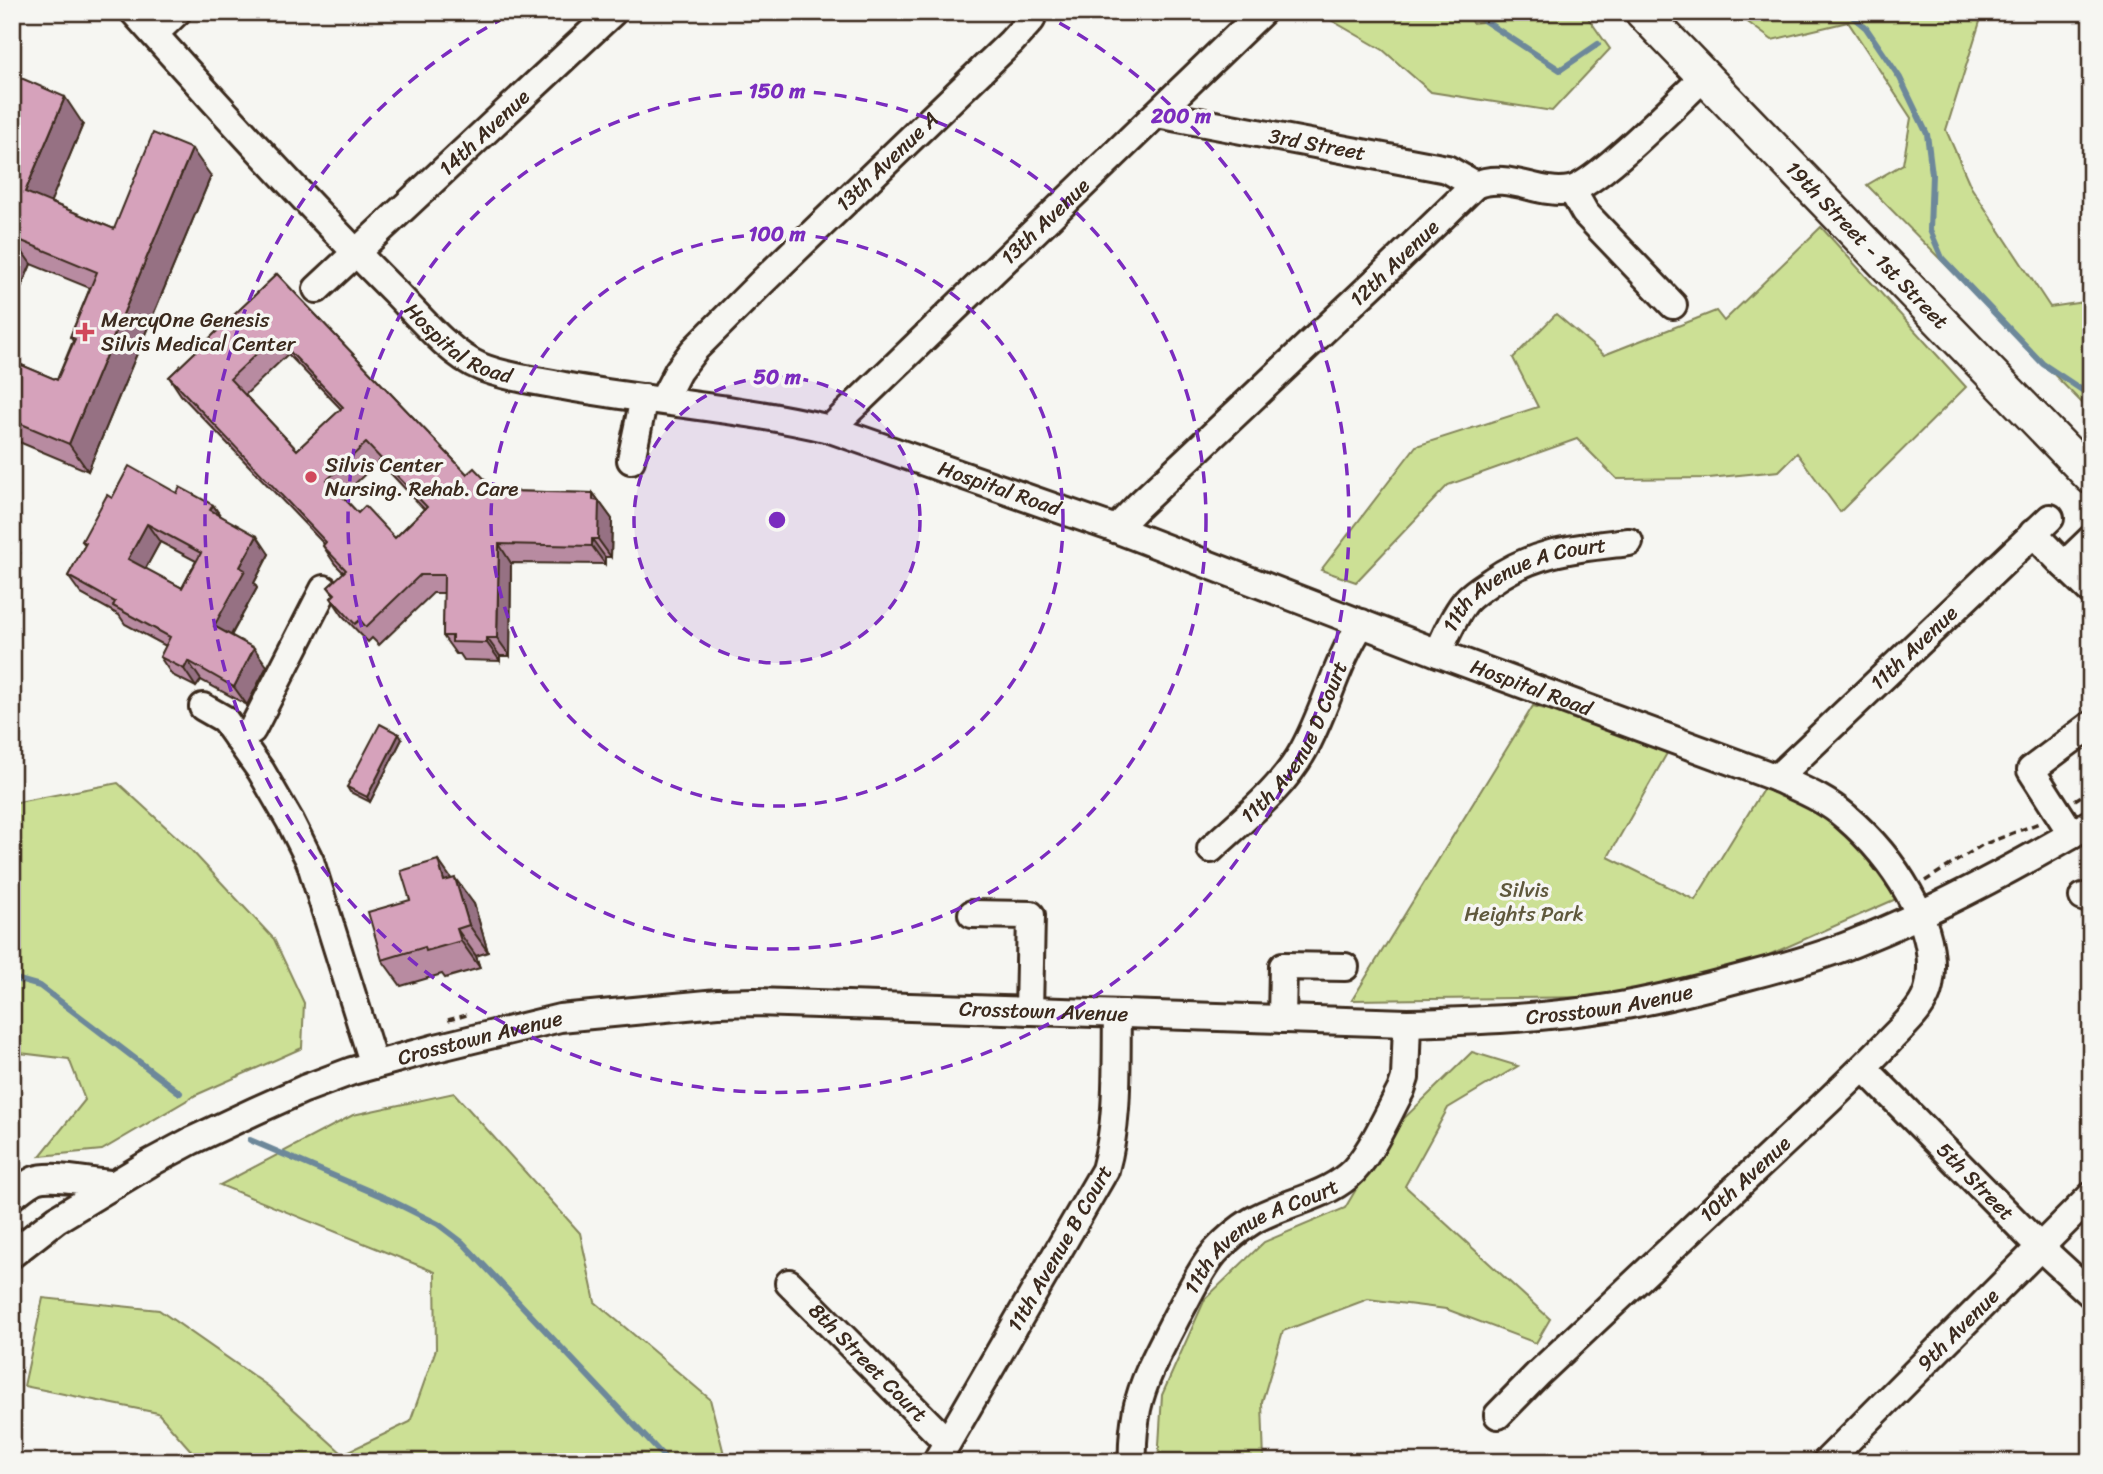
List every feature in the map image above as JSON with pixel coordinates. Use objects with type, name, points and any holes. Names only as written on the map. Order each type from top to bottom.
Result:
[{"type":"main road","name":"19th Street - 1st Street","points":[[1642,12],[2091,477]]},
{"type":"street","name":"Hospital Road","points":[[134,12],[356,253],[450,347],[480,367],[614,395],[793,421],[830,429],[1115,529],[1438,653],[1777,778],[1816,796],[1845,816],[1888,862],[1908,892],[1919,915]]},
{"type":"street","points":[[154,34],[177,12]]},
{"type":"street","name":"14th Avenue","points":[[317,289],[612,12]]},
{"type":"street","name":"13th Avenue","points":[[830,429],[1262,12]]},
{"type":"street","name":"13th Avenue A","points":[[631,460],[653,399],[695,350],[1031,20]]},
{"type":"street","points":[[1475,185],[1486,180],[1503,180],[1572,190],[1599,174],[1705,76]]},
{"type":"street","name":"3rd Street","points":[[1157,114],[1447,169],[1475,185]]},
{"type":"street","name":"12th Avenue","points":[[1115,529],[1475,185]]},
{"type":"street","points":[[1572,190],[1585,214],[1673,305]]},
{"type":"street","name":"11th Avenue","points":[[1777,778],[2042,526],[2064,565]]},
{"type":"street","points":[[2091,539],[2064,565],[2091,592]]},
{"type":"street","name":"11th Avenue A Court","points":[[1438,653],[1454,618],[1466,601],[1504,572],[1548,553],[1629,542]]},
{"type":"street","points":[[239,739],[252,730],[324,589]]},
{"type":"street","name":"11th Avenue D Court","points":[[1211,849],[1294,766],[1311,734],[1350,641],[1362,623]]},
{"type":"street","points":[[203,706],[224,719],[239,739],[261,771],[310,861],[374,1065]]},
{"type":"street","points":[[2081,828],[2057,812],[2031,770],[2091,725]]},
{"type":"street","name":"Crosstown Avenue","points":[[12,1254],[57,1219],[191,1140],[303,1089],[374,1065],[560,1018],[755,1002],[1407,1023],[1553,1015],[1675,996],[1796,964],[1864,940],[1949,902],[2040,854],[2081,828]]},
{"type":"street","points":[[972,914],[1031,915],[1029,1011]]},
{"type":"street","name":"10th Avenue","points":[[1498,1415],[1539,1373],[1864,1068],[1915,1013],[1929,987],[1929,944],[1919,915]]},
{"type":"street","points":[[1282,1019],[1283,966],[1345,967]]},
{"type":"street","name":"11th Avenue B Court","points":[[942,1452],[1105,1170],[1110,1155],[1115,1113],[1117,1014]]},
{"type":"street","name":"11th Avenue A Court","points":[[1133,1462],[1137,1408],[1144,1385],[1153,1362],[1204,1268],[1229,1238],[1251,1221],[1323,1191],[1342,1181],[1356,1169],[1401,1090],[1405,1078],[1407,1023]]},
{"type":"street","name":"5th Street","points":[[1864,1068],[2040,1247],[2091,1294]]},
{"type":"street","points":[[12,1196],[35,1180],[54,1178],[115,1184]]},
{"type":"street","name":"9th Avenue","points":[[1826,1462],[2091,1196]]},
{"type":"street","name":"8th Street Court","points":[[789,1283],[942,1452]]},
{"type":"path","points":[[12,546],[21,550],[12,566]]},
{"type":"path","points":[[1927,879],[1982,845],[2037,824],[2091,790]]},
{"type":"green space","points":[[1317,12],[1468,12],[1472,23],[1584,12],[1610,49],[1552,111],[1431,92],[1383,50]]},
{"type":"green space","points":[[1734,12],[1983,12],[1946,130],[1971,187],[2050,307],[2091,301],[2091,412],[1867,185],[1903,164],[1911,118],[1848,22],[1772,40]]},
{"type":"green space","points":[[1821,227],[1966,387],[1840,512],[1797,453],[1779,471],[1709,478],[1617,479],[1577,439],[1448,485],[1356,582],[1321,570],[1416,446],[1538,407],[1513,358],[1556,314],[1604,355],[1716,311],[1724,321]]},
{"type":"green space","name":"Silvis Heights Park","points":[[1533,706],[1674,741],[1608,857],[1695,900],[1764,788],[1828,804],[1896,899],[1675,996],[1352,1000]]},
{"type":"green space","points":[[118,783],[192,851],[274,939],[304,1003],[302,1048],[196,1095],[102,1150],[40,1156],[85,1100],[69,1059],[12,1052],[12,803]]},
{"type":"green space","points":[[1472,1052],[1518,1066],[1448,1108],[1405,1186],[1550,1319],[1536,1343],[1446,1309],[1368,1299],[1283,1331],[1262,1402],[1264,1462],[1158,1462],[1162,1395],[1205,1299],[1264,1242],[1345,1208],[1390,1132]]},
{"type":"green space","points":[[454,1093],[580,1233],[595,1302],[710,1399],[726,1462],[631,1462],[619,1453],[605,1462],[201,1462],[158,1413],[24,1386],[43,1298],[159,1310],[268,1386],[343,1454],[410,1422],[436,1349],[435,1272],[220,1185],[353,1115]]},
{"type":"building","points":[[21,78],[65,97],[25,192],[114,229],[153,133],[192,149],[69,444],[12,420],[12,361],[57,380],[75,339],[70,337],[97,272],[12,237],[12,99]]},
{"type":"building","name":"Silvis Center Nursing. Rehab. Care","points":[[277,274],[467,474],[474,468],[496,491],[593,493],[593,500],[599,501],[598,539],[592,539],[592,546],[499,544],[497,638],[487,638],[487,643],[452,642],[452,636],[443,636],[444,575],[420,575],[366,627],[360,620],[355,624],[331,598],[335,594],[328,587],[346,570],[323,546],[326,542],[169,377]],"holes":[[[275,336],[343,407],[297,450],[230,379]],[[366,443],[427,507],[395,538],[365,506],[358,513],[327,480]]]},
{"type":"building","points":[[129,466],[177,493],[180,487],[213,505],[210,510],[257,536],[240,567],[245,570],[214,626],[254,648],[234,687],[188,661],[184,669],[160,657],[170,637],[113,606],[115,602],[68,576],[86,543],[82,541],[107,495],[112,498]],"holes":[[[147,524],[201,553],[182,588],[128,559]]]},
{"type":"building","points":[[380,724],[399,734],[367,797],[347,787]]},
{"type":"building","points":[[438,860],[444,881],[455,878],[469,925],[457,929],[461,941],[426,951],[425,947],[382,960],[368,912],[410,900],[401,871]]},
{"type":"waterway","points":[[1471,12],[1560,70],[1598,44]]},
{"type":"waterway","points":[[1698,15],[1715,12]]},
{"type":"waterway","points":[[1847,12],[1866,28],[1900,78],[1927,134],[1932,174],[1930,230],[1942,258],[2043,364],[2091,396]]},
{"type":"waterway","points":[[12,978],[40,986],[180,1093]]},
{"type":"waterway","points":[[250,1140],[388,1199],[438,1224],[463,1243],[669,1462]]},
{"type":"place","name":"MercyOne Genesis Silvis Medical Center","points":[[85,332]]},
{"type":"place","name":"Silvis Center Nursing. Rehab. Care","points":[[311,477]]}]
